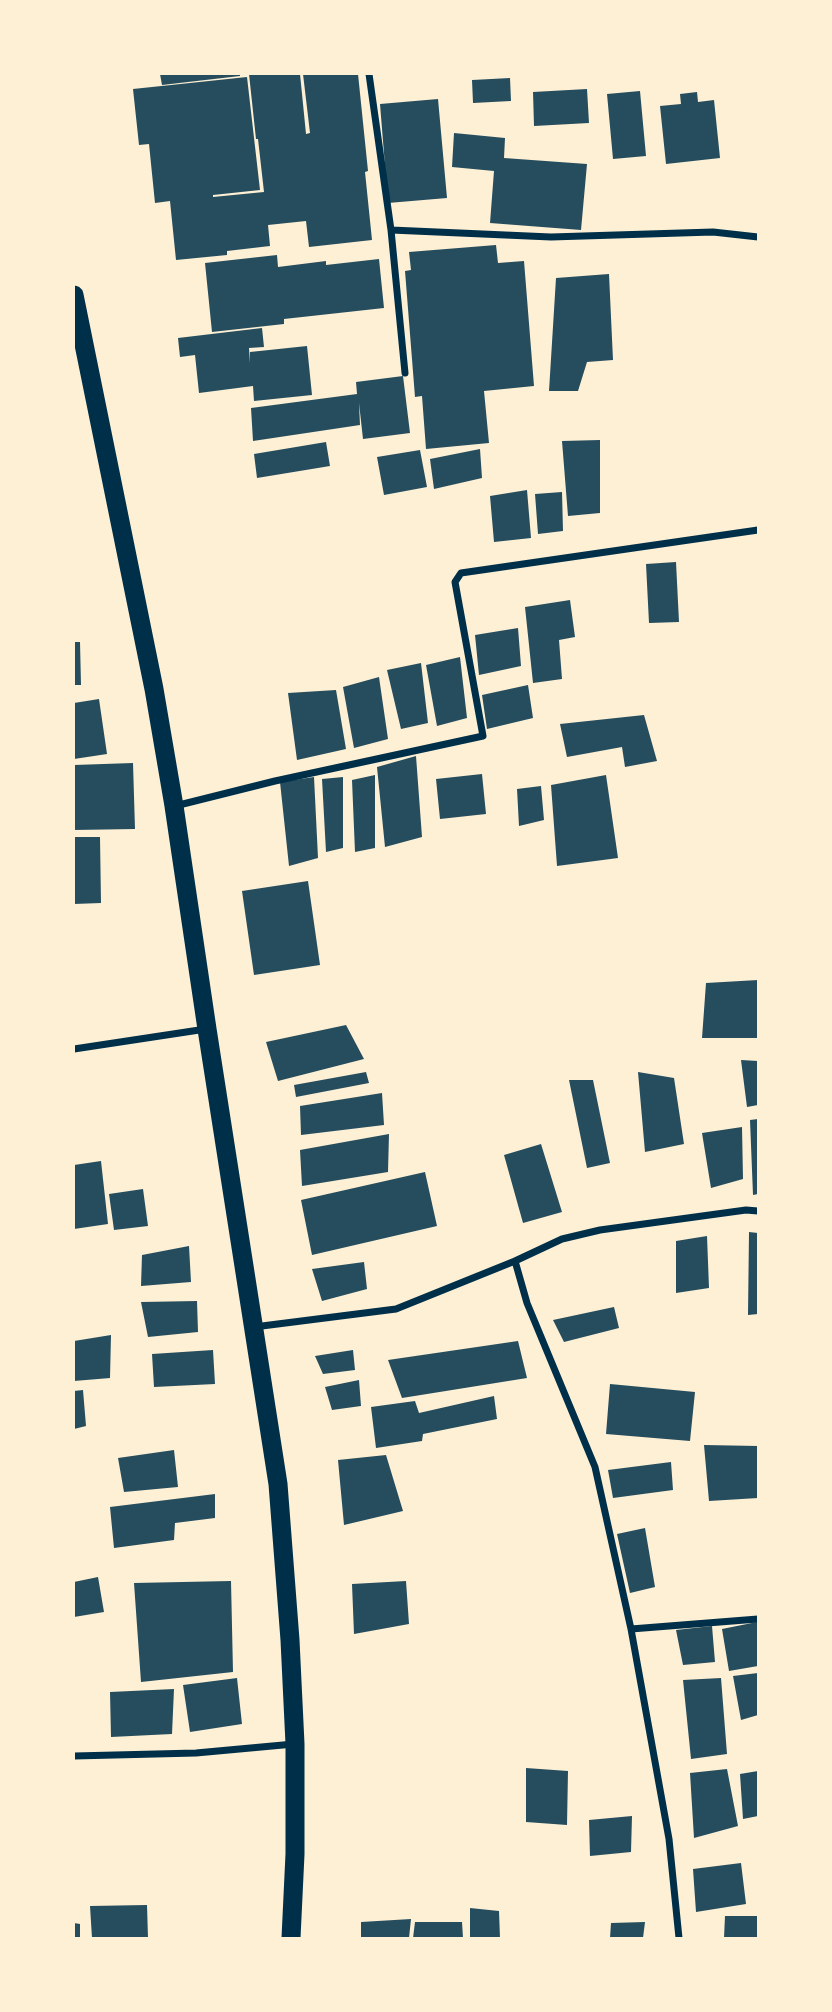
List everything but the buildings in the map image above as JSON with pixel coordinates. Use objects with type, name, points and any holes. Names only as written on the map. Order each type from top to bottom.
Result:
[{"type":"highway","points":[[74,301],[154,689],[278,1484],[295,1744],[292,1938]]},
{"type":"street","points":[[369,74],[391,230],[405,373]]},
{"type":"street","points":[[391,230],[551,237],[712,232],[758,237]]},
{"type":"street","points":[[174,806],[483,736],[455,582],[461,573],[758,530]]},
{"type":"street","points":[[74,1049],[206,1029]]},
{"type":"street","points":[[253,1328],[396,1309],[562,1239],[600,1230],[746,1210],[758,1211]]},
{"type":"street","points":[[515,1261],[527,1303],[594,1467],[631,1629],[669,1839],[679,1938]]},
{"type":"street","points":[[631,1629],[758,1619]]},
{"type":"street","points":[[74,1756],[196,1753],[295,1744]]}]
